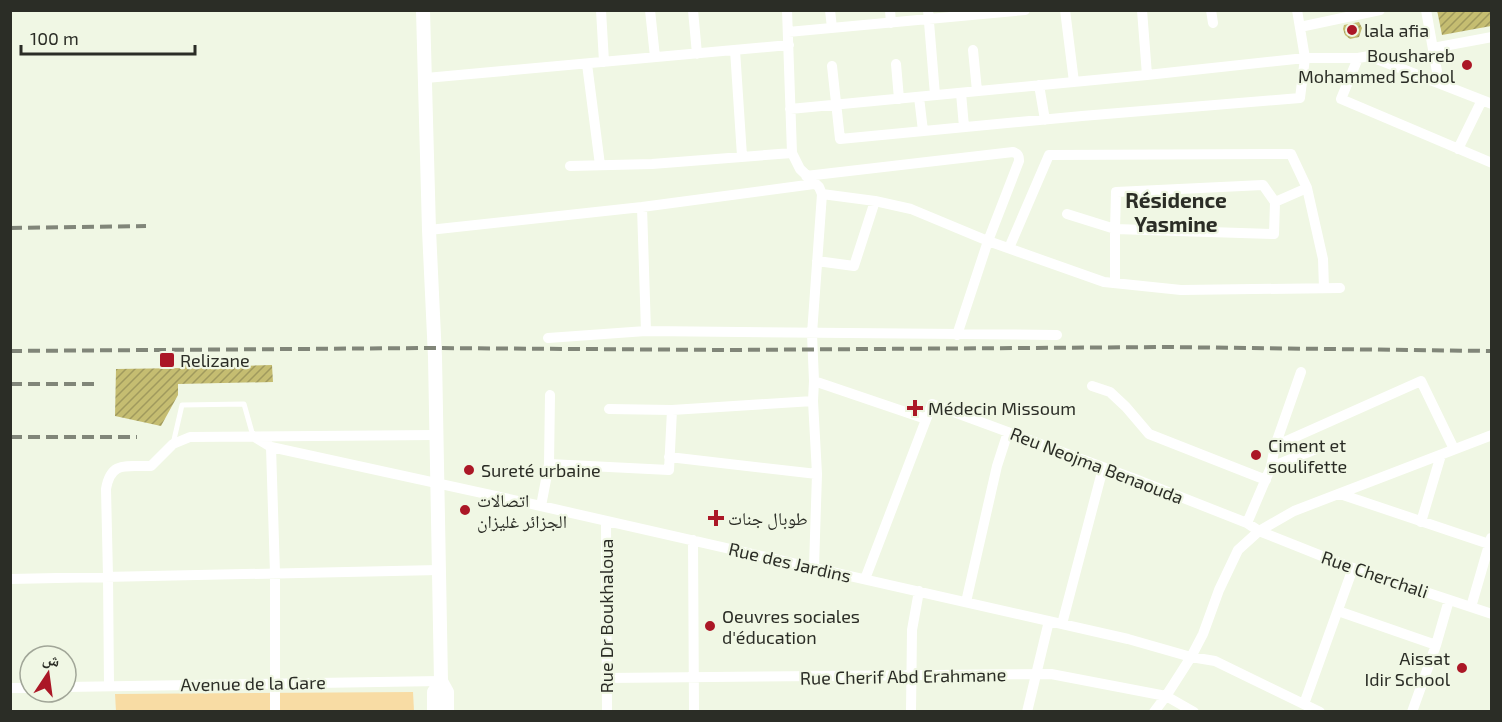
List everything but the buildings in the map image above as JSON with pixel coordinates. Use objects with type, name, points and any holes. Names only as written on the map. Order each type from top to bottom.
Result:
[{"type":"street","points":[[423,10],[435,357],[441,681],[447,692],[447,711]]},
{"type":"street","points":[[602,10],[604,62]]},
{"type":"street","points":[[650,10],[655,57]]},
{"type":"street","points":[[693,10],[697,54]]},
{"type":"street","points":[[787,10],[792,153],[800,169],[819,187],[822,194],[812,334],[817,474],[814,567]]},
{"type":"street","points":[[830,10],[832,28]]},
{"type":"street","points":[[890,10],[891,23]]},
{"type":"street","points":[[788,32],[891,23],[929,15],[1025,10]]},
{"type":"street","points":[[1065,10],[1074,82]]},
{"type":"street","points":[[1142,10],[1147,75]]},
{"type":"street","points":[[1212,10],[1213,23]]},
{"type":"street","points":[[832,66],[840,139],[1300,98],[1305,58],[1297,10]]},
{"type":"street","points":[[1300,27],[1380,10]]},
{"type":"street","points":[[1426,10],[1439,83]]},
{"type":"street","points":[[929,15],[935,95]]},
{"type":"street","points":[[1432,48],[1491,37]]},
{"type":"street","points":[[426,78],[789,45]]},
{"type":"street","points":[[735,50],[742,156]]},
{"type":"street","points":[[973,50],[977,91]]},
{"type":"street","points":[[790,109],[1305,58],[1369,56],[1487,102],[1458,149]]},
{"type":"street","points":[[1358,58],[1341,99],[1491,163]]},
{"type":"street","points":[[587,64],[600,165]]},
{"type":"street","points":[[896,64],[899,99]]},
{"type":"street","points":[[1039,85],[1044,120]]},
{"type":"street","points":[[961,93],[964,127]]},
{"type":"street","points":[[919,97],[923,131]]},
{"type":"street","points":[[570,166],[652,164],[792,153]]},
{"type":"street","points":[[429,230],[642,207],[810,180],[1017,153],[1018,161],[988,241],[957,335]]},
{"type":"street","points":[[1009,248],[1050,155],[1291,153],[1307,189],[1323,259],[1323,288]]},
{"type":"street","points":[[1067,214],[1115,230],[1274,234],[1275,202],[1263,185],[1116,192],[1115,230],[1115,283]]},
{"type":"street","points":[[1275,202],[1307,189]]},
{"type":"street","points":[[822,194],[875,201],[911,209],[988,241],[1104,282],[1180,290],[1340,288]]},
{"type":"street","points":[[817,261],[854,266],[875,201]]},
{"type":"street","points":[[642,207],[646,331]]},
{"type":"street","points":[[548,338],[646,331],[1057,336]]},
{"type":"street","points":[[1247,523],[1271,468],[1275,446],[1301,372]]},
{"type":"street","points":[[814,381],[926,418],[865,579]]},
{"type":"street","points":[[1275,446],[1421,381],[1454,449]]},
{"type":"street","points":[[1092,386],[1110,392],[1149,434],[1266,480]]},
{"type":"street","points":[[541,506],[549,464],[550,395]]},
{"type":"street","points":[[609,409],[672,410],[813,401]]},
{"type":"street","name":"Reu Neojma Benaouda","points":[[926,418],[932,404],[1247,523],[1259,531]]},
{"type":"street","points":[[549,464],[669,470],[672,410]]},
{"type":"street","points":[[966,602],[997,466],[1008,432]]},
{"type":"street","points":[[109,685],[106,489],[111,473],[116,468],[151,466],[173,444],[190,437],[436,435]]},
{"type":"street","points":[[1154,711],[1191,657],[1203,634],[1219,590],[1238,549],[1259,531],[1294,511],[1491,435]]},
{"type":"street","name":"Rue des Jardins","points":[[254,436],[271,447],[814,567],[1215,661],[1320,711]]},
{"type":"street","points":[[271,447],[275,573],[275,711]]},
{"type":"street","points":[[1271,468],[1316,449]]},
{"type":"street","points":[[1421,522],[1441,454]]},
{"type":"street","points":[[669,457],[817,474]]},
{"type":"street","points":[[1062,624],[1103,468]]},
{"type":"street","points":[[1340,494],[1421,522],[1491,542],[1471,607]]},
{"type":"street","name":"Rue Dr Boukhaloua","points":[[606,521],[607,711]]},
{"type":"street","name":"Rue Cherchali","points":[[1259,531],[1353,568],[1491,614]]},
{"type":"street","points":[[693,540],[694,711]]},
{"type":"street","points":[[1305,704],[1353,568]]},
{"type":"street","points":[[10,579],[439,570]]},
{"type":"street","points":[[911,711],[912,630],[919,591]]},
{"type":"street","points":[[1412,711],[1436,645],[1449,600]]},
{"type":"street","points":[[1338,611],[1436,645]]},
{"type":"street","points":[[1027,711],[1049,621]]},
{"type":"street","name":"Rue Cherif Abd Erahmane","points":[[607,678],[1051,674],[1166,696],[1194,711]]},
{"type":"street","points":[[434,711],[434,692],[441,681]]},
{"type":"street","name":"Avenue de la Gare","points":[[78,686],[441,681]]},
{"type":"lane","points":[[173,444],[182,405],[244,404],[254,436]]},
{"type":"shaded area","points":[[413,692],[414,711],[116,711],[115,694]]},
{"type":"railway","points":[[10,228],[146,226]]},
{"type":"railway","points":[[10,351],[1166,347],[1492,351]]},
{"type":"railway","points":[[10,384],[95,384]]},
{"type":"railway","points":[[10,437],[137,437]]},
{"type":"place","name":"lala afia","points":[[1352,30]]},
{"type":"place","name":"Boushareb Mohammed School","points":[[1467,65]]},
{"type":"place","name":"Relizane","points":[[167,360]]},
{"type":"place","name":"Médecin Missoum","points":[[915,408]]},
{"type":"place","name":"Ciment et soulifette","points":[[1256,455]]},
{"type":"place","name":"Sureté urbaine","points":[[469,470]]},
{"type":"place","name":"اتصالات الجزائر غليزان","points":[[465,510]]},
{"type":"place","name":"طوبال جنات","points":[[716,518]]},
{"type":"place","name":"Oeuvres sociales d'éducation","points":[[710,626]]},
{"type":"place","name":"Aissat Idir School","points":[[1462,668]]},
{"type":"district","name":"Résidence Yasmine","points":[[1176,211]]}]
